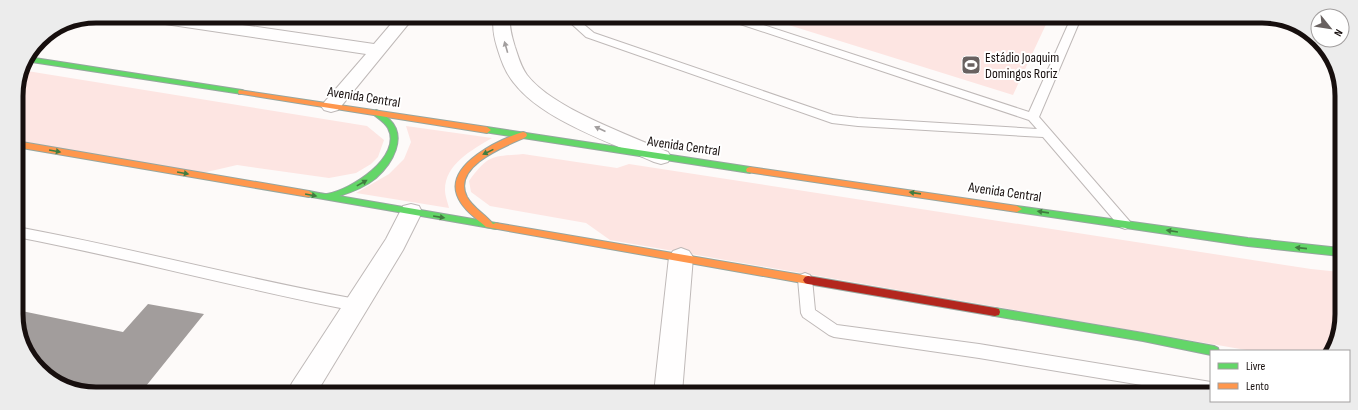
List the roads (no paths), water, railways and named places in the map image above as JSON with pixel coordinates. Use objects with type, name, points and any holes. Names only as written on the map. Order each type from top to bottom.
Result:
[{"type":"main road","name":"Avenida Central","points":[[32,61],[661,156],[1248,242],[1335,251]]},
{"type":"main road","points":[[326,198],[352,188],[375,175],[390,155],[394,138],[391,125],[376,113]]},
{"type":"main road","points":[[490,225],[469,206],[459,189],[461,175],[478,156],[523,135]]},
{"type":"main road","points":[[23,145],[326,198],[682,257],[1210,350]]},
{"type":"street","points":[[194,23],[377,50]]},
{"type":"street","points":[[331,106],[401,23]]},
{"type":"street","points":[[501,23],[510,60],[521,80],[541,98],[568,115],[661,156]]},
{"type":"street","points":[[305,387],[395,244],[411,212]]},
{"type":"street","points":[[669,387],[682,257]]},
{"type":"lane","points":[[576,23],[590,35],[832,118],[858,122],[1045,133]]},
{"type":"lane","points":[[746,23],[1033,117],[1045,133],[1125,224]]},
{"type":"lane","points":[[1033,117],[1074,23]]},
{"type":"lane","points":[[23,233],[65,240],[310,297],[356,305]]},
{"type":"lane","points":[[805,279],[808,312],[834,331],[979,351],[1199,387]]},
{"type":"place","name":"Estádio Joaquim Domingos Roriz","points":[[971,65]]}]
